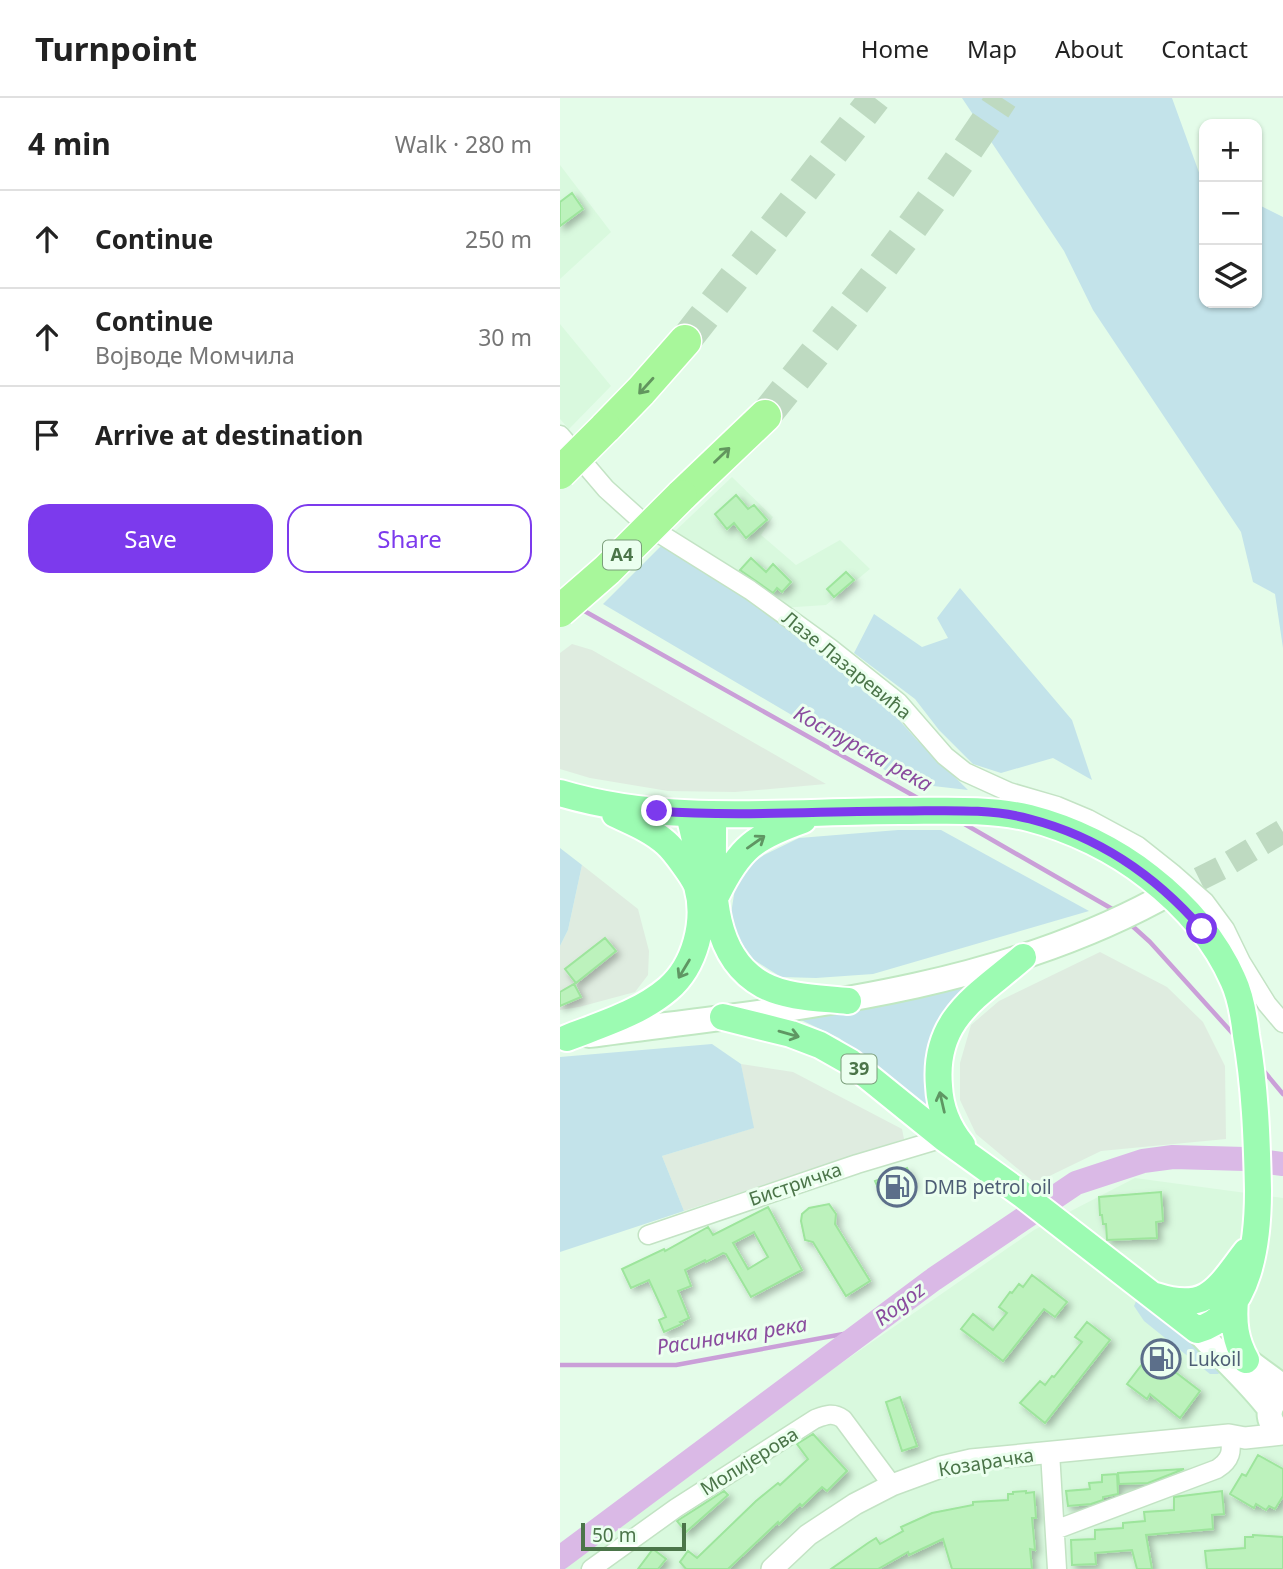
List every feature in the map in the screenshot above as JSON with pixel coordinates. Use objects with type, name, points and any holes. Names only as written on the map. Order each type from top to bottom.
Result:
[{"type":"highway","points":[[560,473],[641,391],[685,341]]},
{"type":"highway","name":"A4","points":[[560,611],[765,416]]},
{"type":"main road","points":[[560,793],[592,803],[641,825],[667,843],[706,890]]},
{"type":"main road","points":[[592,803],[701,814],[960,811],[1027,818],[1085,839],[1137,868],[1164,888],[1221,954],[1235,983],[1243,1015],[1254,1097],[1258,1189],[1256,1240],[1226,1296],[1217,1321],[1197,1330]]},
{"type":"main road","points":[[563,1038],[639,1008],[667,991],[680,977],[692,956],[699,933],[700,904],[706,890],[758,839],[825,812]]},
{"type":"main road","points":[[701,814],[706,890],[718,926],[735,963],[765,986],[784,992],[848,1001]]},
{"type":"main road","points":[[563,1038],[848,1001],[932,984],[1023,957],[1112,924],[1152,904]]},
{"type":"main road","name":"39","points":[[975,1160],[954,1135],[944,1113],[939,1094],[940,1051],[952,1022],[962,1009],[975,995],[1023,957]]},
{"type":"main road","name":"39","points":[[723,1017],[791,1034],[820,1045],[850,1062],[943,1138],[1023,1195],[1197,1330]]},
{"type":"main road","name":"39","points":[[1149,1293],[1184,1302],[1226,1296]]},
{"type":"main road","points":[[1226,1296],[1239,1348],[1246,1360]]},
{"type":"main road","points":[[1197,1330],[1225,1345],[1283,1387]]},
{"type":"main road","points":[[1197,1330],[1251,1384],[1277,1417]]},
{"type":"street","name":"Лазе Лазаревића","points":[[560,435],[606,489],[646,525],[750,590],[830,648],[898,702],[946,756],[965,772],[1009,792],[1057,806],[1088,819],[1138,846],[1172,873],[1205,902],[1225,929],[1241,962],[1267,1004],[1283,1023]]},
{"type":"street","name":"Бистричка","points":[[648,1235],[857,1164],[943,1138]]},
{"type":"street","name":"Молијерова","points":[[591,1569],[676,1508],[815,1419],[826,1415],[843,1419],[892,1485]]},
{"type":"street","name":"Козарачка","points":[[772,1569],[808,1535],[855,1504],[892,1485],[941,1467],[961,1462],[1050,1452],[1230,1436],[1277,1417]]},
{"type":"street","points":[[1055,1530],[1217,1469],[1226,1463],[1231,1455],[1230,1436]]},
{"type":"street","points":[[1050,1452],[1057,1569]]},
{"type":"shaded area","points":[[962,98],[1172,98],[1199,172],[1199,308],[1262,308],[1262,206],[1283,217],[1283,648],[1275,594],[1253,582],[1241,532],[1093,310],[1064,251]]},
{"type":"shaded area","points":[[560,165],[611,232],[560,279]]},
{"type":"shaded area","points":[[560,324],[611,386],[569,429],[560,419]]},
{"type":"shaded area","points":[[732,477],[773,517],[761,535],[796,565],[840,540],[870,569],[826,605],[781,608],[671,535]]},
{"type":"shaded area","points":[[666,541],[789,628],[883,702],[968,790],[907,783],[603,604]]},
{"type":"shaded area","points":[[960,588],[1072,720],[1092,780],[1053,758],[1001,773],[973,764],[939,730],[915,699],[854,653],[874,614],[922,647],[948,638],[937,618]]},
{"type":"shaded area","points":[[572,644],[592,650],[826,784],[735,792],[668,791],[590,778],[560,769],[560,653]]},
{"type":"shaded area","points":[[898,830],[941,830],[1089,911],[873,974],[816,978],[781,977],[754,960],[738,938],[731,914],[735,888],[747,867],[764,855],[799,838]]},
{"type":"shaded area","points":[[560,848],[582,865],[568,930],[560,946]]},
{"type":"shaded area","points":[[582,865],[638,909],[649,951],[648,975],[635,992],[560,1010],[560,946],[568,930]]},
{"type":"shaded area","points":[[1100,952],[1167,987],[1203,1022],[1225,1066],[1226,1139],[1101,1151],[1035,1183],[976,1134],[960,1100],[960,1063],[971,1025],[999,1001]]},
{"type":"shaded area","points":[[976,982],[954,1006],[943,1122],[897,1081],[839,1038],[801,1020]]},
{"type":"shaded area","points":[[712,1044],[741,1064],[754,1128],[662,1156],[684,1211],[560,1252],[560,1057]]},
{"type":"shaded area","points":[[741,1064],[793,1072],[902,1129],[904,1139],[684,1211],[662,1156],[753,1128]]},
{"type":"shaded area","points":[[1135,1178],[1283,1198],[1283,1569],[560,1569],[743,1431],[1034,1230]]},
{"type":"shaded area","points":[[1137,1299],[1224,1370],[1218,1374],[1210,1374],[1144,1321],[1134,1306]]},
{"type":"building","points":[[572,193],[583,209],[560,226],[560,202]]},
{"type":"building","points":[[736,495],[748,509],[754,505],[767,520],[746,538],[734,523],[727,529],[715,514]]},
{"type":"building","points":[[751,558],[766,572],[773,564],[791,582],[782,592],[777,588],[773,593],[740,570]]},
{"type":"building","points":[[846,572],[854,580],[834,597],[827,589]]},
{"type":"building","points":[[605,938],[616,951],[576,983],[565,969]]},
{"type":"building","points":[[574,984],[581,997],[560,1006],[560,992]]},
{"type":"building","points":[[907,1168],[914,1184],[882,1197],[875,1181]]},
{"type":"building","points":[[1161,1192],[1163,1221],[1156,1222],[1157,1238],[1107,1240],[1106,1224],[1103,1224],[1100,1215],[1099,1197]]},
{"type":"building","points":[[829,1204],[836,1214],[835,1224],[870,1281],[846,1296],[813,1242],[805,1240],[801,1221],[802,1214],[809,1208]]},
{"type":"building","points":[[768,1207],[802,1270],[751,1297],[726,1254],[706,1262],[705,1260],[685,1270],[691,1286],[678,1291],[689,1318],[664,1332],[659,1320],[666,1317],[649,1280],[631,1288],[622,1269],[664,1249],[665,1251],[708,1227],[713,1235]],"holes":[[[754,1232],[768,1257],[748,1269],[733,1243]]]},
{"type":"building","points":[[1032,1275],[1067,1302],[1055,1317],[1044,1309],[1003,1361],[961,1329],[973,1314],[993,1330],[1007,1313],[999,1307],[1010,1292],[1019,1284],[1023,1287]]},
{"type":"building","points":[[1087,1322],[1110,1340],[1045,1423],[1020,1403],[1040,1381],[1045,1385],[1054,1377],[1082,1342],[1075,1337]]},
{"type":"building","points":[[1156,1346],[1175,1360],[1170,1368],[1200,1391],[1180,1418],[1150,1394],[1147,1399],[1127,1384]]},
{"type":"building","points":[[900,1397],[917,1446],[902,1451],[886,1402]]},
{"type":"building","points":[[813,1434],[847,1471],[827,1491],[822,1487],[802,1506],[800,1504],[779,1524],[778,1522],[728,1569],[686,1569],[680,1562],[688,1551],[697,1558],[756,1501],[778,1483],[780,1485],[808,1459],[797,1444]]},
{"type":"building","points":[[1258,1455],[1283,1469],[1283,1496],[1275,1509],[1269,1506],[1266,1510],[1256,1504],[1254,1508],[1230,1494],[1242,1474],[1246,1476]]},
{"type":"building","points":[[1184,1469],[1148,1483],[1119,1484],[1118,1473]]},
{"type":"building","points":[[1117,1474],[1118,1494],[1103,1497],[1103,1500],[1091,1504],[1068,1506],[1066,1491],[1090,1489],[1089,1483],[1102,1482],[1102,1475]]},
{"type":"building","points":[[724,1491],[728,1495],[686,1532],[677,1521]]},
{"type":"building","points":[[1222,1491],[1224,1514],[1212,1515],[1213,1529],[1146,1535],[1152,1569],[1137,1569],[1132,1550],[1095,1553],[1096,1564],[1072,1565],[1071,1540],[1095,1539],[1095,1530],[1123,1528],[1123,1523],[1145,1521],[1144,1512],[1174,1510],[1174,1497]]},
{"type":"building","points":[[1034,1492],[1036,1518],[1032,1518],[1035,1550],[1030,1549],[1032,1569],[952,1569],[943,1539],[909,1555],[908,1552],[878,1569],[831,1569],[876,1538],[880,1544],[903,1531],[901,1527],[932,1513],[973,1505],[973,1502],[1008,1500],[1008,1494]]},
{"type":"building","points":[[1245,1537],[1283,1537],[1283,1569],[1207,1569],[1205,1551],[1245,1548]]},
{"type":"building","points":[[653,1549],[666,1559],[658,1569],[638,1569]]},
{"type":"waterway","name":"Костурска река","points":[[579,608],[923,801]]},
{"type":"waterway","name":"Костурска река","points":[[961,822],[1114,910]]},
{"type":"waterway","name":"Костурска река","points":[[1129,923],[1150,942],[1235,1036]]},
{"type":"waterway","name":"Костурска река","points":[[1263,1070],[1283,1094]]},
{"type":"waterway","name":"Rogoz","points":[[560,1558],[934,1279],[1076,1183],[1143,1161],[1173,1157],[1245,1159],[1283,1164]]},
{"type":"waterway","name":"Расиначка река","points":[[560,1365],[676,1365],[865,1330]]},
{"type":"tunnel","points":[[685,341],[875,98]]},
{"type":"tunnel","points":[[765,416],[887,260],[1002,98]]},
{"type":"tunnel","points":[[1167,895],[1221,868],[1283,831]]},
{"type":"place","name":"DMB petrol oil","points":[[897,1187]]},
{"type":"place","name":"Lukoil","points":[[1161,1359]]},
{"type":"route","points":[[657,811],[713,814],[960,811],[1027,818],[1056,827],[1112,852],[1164,888],[1202,929]]}]
